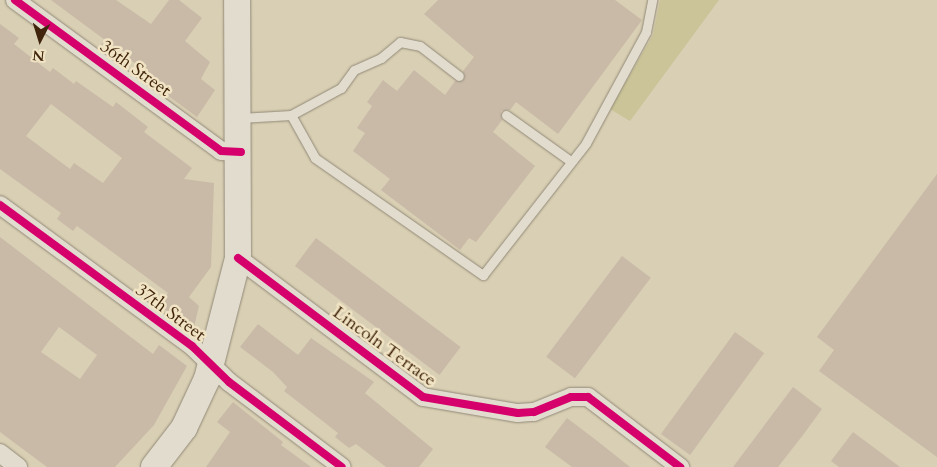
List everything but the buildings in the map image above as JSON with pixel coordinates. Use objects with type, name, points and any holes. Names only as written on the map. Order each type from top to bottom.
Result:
[{"type":"main road","points":[[154,467],[184,428],[212,366],[238,258],[240,118],[237,0]]},
{"type":"street","name":"36th Street","points":[[15,0],[221,151],[240,152]]},
{"type":"street","name":"37th Street","points":[[0,205],[192,346],[212,366],[342,467]]},
{"type":"street","name":"Lincoln Terrace","points":[[238,258],[424,397],[518,413],[534,412],[571,396],[588,397],[680,467]]},
{"type":"street","points":[[0,453],[18,467]]},
{"type":"lane","points":[[291,115],[315,158],[483,275],[569,160],[586,143],[646,32],[652,0]]},
{"type":"lane","points":[[240,118],[291,115],[341,88],[354,70],[381,58],[400,42],[420,46],[459,76]]},
{"type":"lane","points":[[506,115],[569,160]]},
{"type":"shaded area","points":[[660,0],[719,0],[630,121],[610,109],[653,35]]},
{"type":"cycle path","points":[[15,0],[221,151],[241,152]]},
{"type":"cycle path","points":[[0,205],[192,346],[229,382],[342,467]]},
{"type":"cycle path","points":[[238,258],[423,397],[518,413],[534,412],[571,397],[588,397],[680,467]]}]
